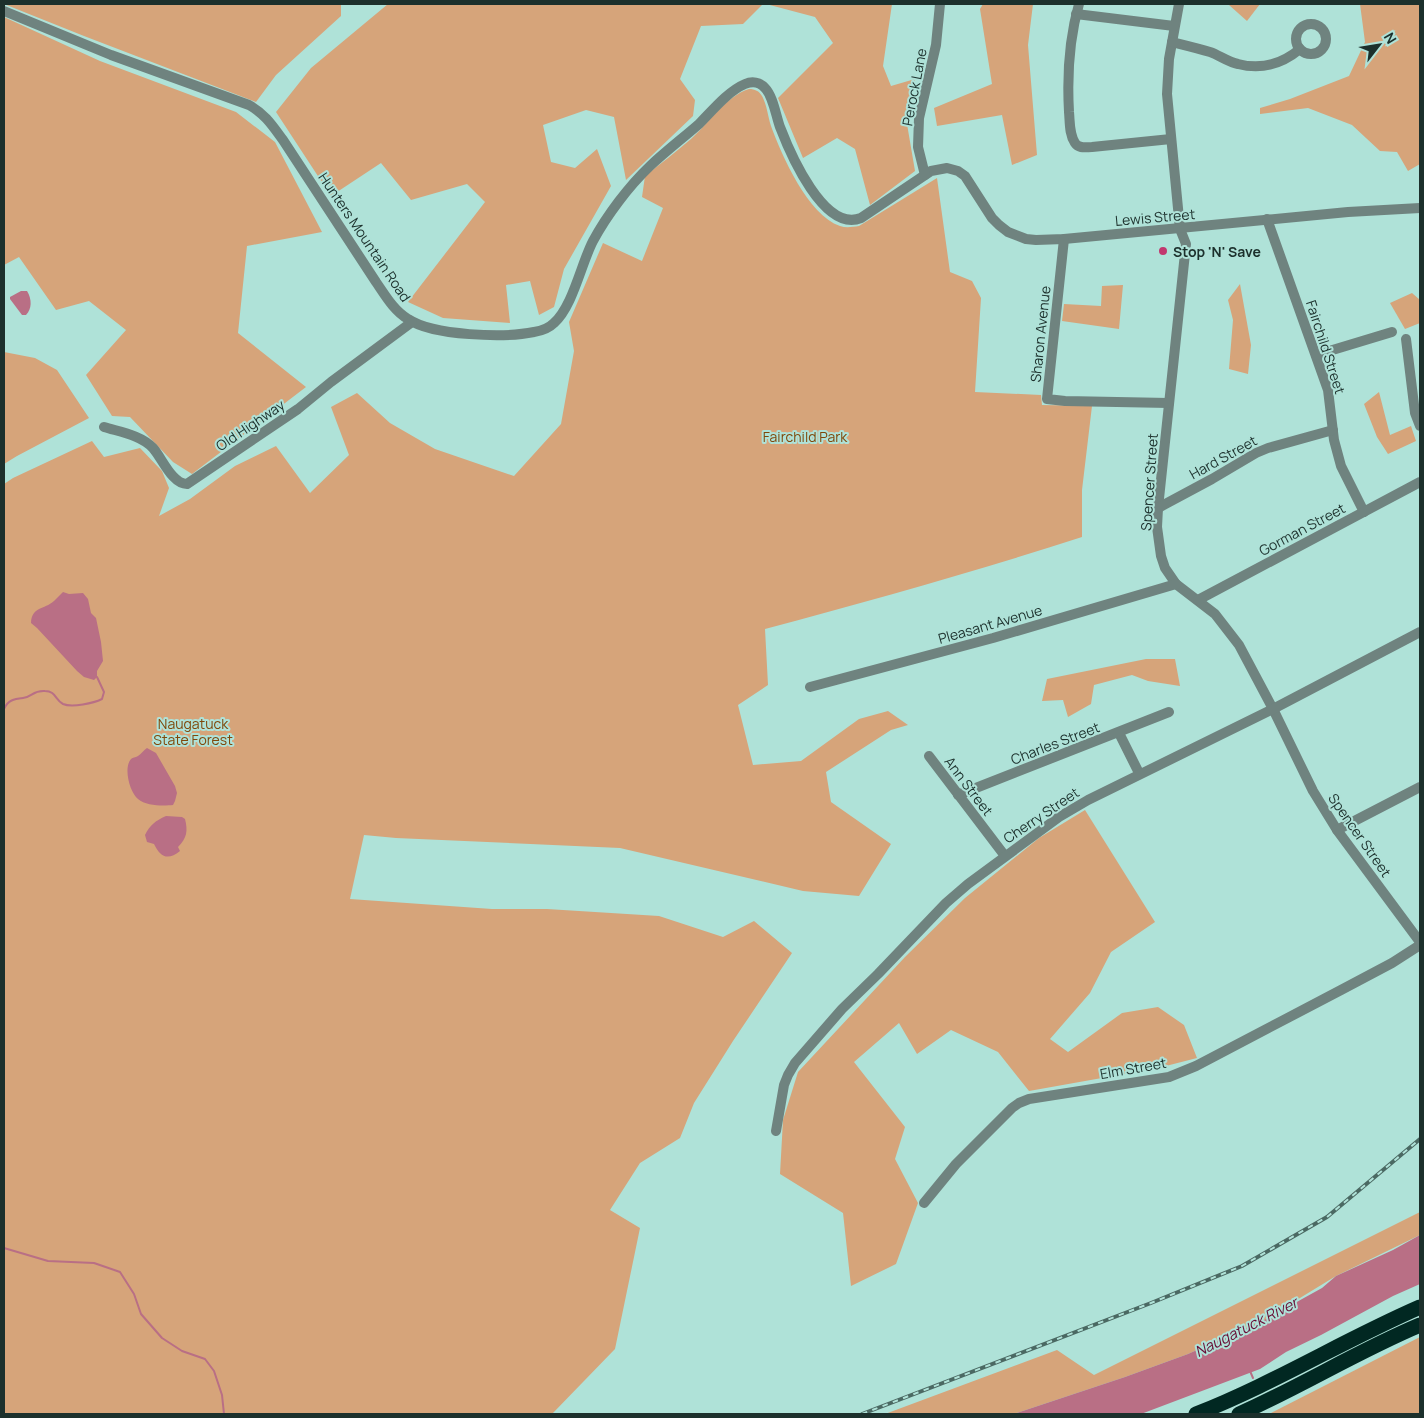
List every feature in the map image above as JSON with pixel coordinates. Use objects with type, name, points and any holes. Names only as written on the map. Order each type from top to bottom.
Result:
[{"type":"highway","points":[[1196,1414],[1271,1382],[1396,1317],[1420,1307]]},
{"type":"highway","points":[[1238,1414],[1285,1393],[1420,1324]]},
{"type":"street","name":"Perock Lane","points":[[925,175],[918,147],[919,118],[936,44],[940,4]]},
{"type":"street","name":"Spencer Street","points":[[1179,4],[1167,75],[1167,94],[1180,228],[1186,244],[1158,508],[1157,527],[1161,556],[1165,568],[1176,584],[1215,614],[1238,645],[1273,708],[1313,791],[1337,830],[1420,944]]},
{"type":"street","points":[[1171,139],[1082,148],[1075,144],[1072,135],[1068,94],[1069,60],[1077,9],[1174,26]]},
{"type":"street","name":"Hunters Mountain Road","points":[[4,10],[112,55],[249,105],[257,110],[269,121],[283,140],[376,282],[399,312],[412,322],[429,328],[489,334],[518,334],[534,332],[549,326],[563,312],[592,242],[625,194],[651,166],[726,98],[738,88],[750,83],[760,84],[768,91],[781,129],[796,163],[817,196],[837,216],[847,220],[861,218],[925,175]]},
{"type":"street","points":[[1172,42],[1211,52],[1238,64],[1250,66],[1271,65],[1286,60],[1300,49]]},
{"type":"street","name":"Lewis Street","points":[[925,175],[940,169],[958,170],[968,180],[992,218],[999,225],[1008,232],[1026,239],[1036,240],[1064,239],[1348,212],[1420,208]]},
{"type":"street","name":"Fairchild Street","points":[[1267,220],[1328,390],[1333,430],[1341,466],[1364,512]]},
{"type":"street","name":"Sharon Avenue","points":[[1064,239],[1047,399],[1169,403]]},
{"type":"street","name":"Old Highway","points":[[104,427],[146,442],[155,450],[174,478],[180,483],[187,484],[298,409],[412,322]]},
{"type":"street","points":[[1316,355],[1392,332]]},
{"type":"street","points":[[1406,339],[1415,413],[1420,426]]},
{"type":"street","name":"Hard Street","points":[[1158,508],[1256,453],[1333,430]]},
{"type":"street","name":"Gorman Street","points":[[1198,600],[1420,482]]},
{"type":"street","name":"Pleasant Avenue","points":[[810,687],[993,638],[1176,584]]},
{"type":"street","name":"Cherry Street","points":[[776,1131],[784,1085],[795,1063],[842,1009],[946,903],[968,884],[1059,817],[1088,800],[1420,632]]},
{"type":"street","points":[[1119,733],[1168,712]]},
{"type":"street","name":"Charles Street","points":[[958,795],[1119,733],[1139,774]]},
{"type":"street","name":"Ann Street","points":[[929,756],[1005,856]]},
{"type":"street","points":[[1337,830],[1420,786]]},
{"type":"street","name":"Elm Street","points":[[924,1203],[956,1164],[1019,1103],[1029,1099],[1169,1077],[1196,1066],[1392,963],[1420,944]]},
{"type":"green space","points":[[4,4],[341,4],[341,16],[276,75],[256,102]]},
{"type":"green space","points":[[388,4],[763,4],[743,24],[701,26],[680,79],[695,100],[693,116],[626,180],[614,117],[586,110],[543,125],[551,162],[575,168],[597,149],[611,186],[564,269],[554,307],[539,315],[530,281],[506,285],[510,323],[443,318],[408,302],[485,202],[467,184],[411,200],[381,163],[331,196],[276,112],[311,68]]},
{"type":"green space","points":[[766,4],[892,4],[883,66],[891,86],[915,79],[907,124],[915,171],[870,205],[855,149],[837,138],[803,158],[778,98],[833,43],[815,17]]},
{"type":"green space","points":[[983,4],[1033,4],[1028,45],[1037,155],[1012,165],[1002,115],[937,126],[934,108],[992,84],[980,9]]},
{"type":"green space","points":[[1230,4],[1260,4],[1247,21]]},
{"type":"green space","points":[[1360,4],[1420,4],[1420,164],[1408,171],[1397,152],[1380,151],[1352,125],[1308,108],[1260,114],[1260,108],[1290,99],[1349,76],[1365,42]]},
{"type":"green space","points":[[4,17],[100,61],[236,112],[275,142],[322,232],[247,246],[238,333],[306,387],[192,474],[173,462],[130,417],[112,416],[86,375],[126,330],[89,301],[56,310],[19,257],[4,265]]},
{"type":"green space","points":[[749,89],[757,91],[762,96],[782,153],[807,197],[828,220],[840,226],[859,226],[937,178],[950,272],[972,281],[981,298],[975,392],[1041,395],[1042,405],[1092,406],[1082,490],[1082,537],[924,585],[765,629],[768,685],[738,705],[753,765],[801,761],[859,719],[888,711],[908,725],[891,730],[826,772],[831,802],[891,844],[859,896],[803,891],[620,848],[364,835],[350,899],[492,909],[547,909],[659,916],[723,937],[754,921],[792,953],[694,1103],[680,1138],[640,1163],[610,1210],[640,1228],[615,1349],[552,1414],[4,1414],[4,484],[92,441],[104,457],[140,448],[162,471],[169,488],[159,516],[190,499],[235,466],[276,446],[310,493],[349,455],[331,407],[357,393],[390,423],[435,449],[514,476],[561,424],[574,351],[569,322],[603,243],[642,261],[663,208],[642,197],[645,176],[691,139],[725,104]]},
{"type":"green space","points":[[1240,284],[1251,345],[1248,374],[1229,369],[1233,320],[1228,300]]},
{"type":"green space","points":[[1123,285],[1119,329],[1062,321],[1064,304],[1101,306],[1102,286]]},
{"type":"green space","points":[[1412,293],[1420,300],[1420,323],[1405,329],[1390,303]]},
{"type":"green space","points":[[4,352],[35,358],[57,370],[89,418],[4,464]]},
{"type":"green space","points":[[1379,392],[1390,435],[1411,426],[1416,441],[1388,454],[1377,437],[1364,404]]},
{"type":"green space","points":[[1146,659],[1175,659],[1180,686],[1148,681],[1132,675],[1094,685],[1091,704],[1068,717],[1063,700],[1042,701],[1047,679]]},
{"type":"green space","points":[[1085,810],[1155,922],[1111,952],[1090,993],[1050,1039],[1068,1052],[1122,1013],[1158,1007],[1184,1025],[1197,1058],[1158,1068],[1029,1091],[998,1052],[951,1030],[917,1054],[899,1023],[854,1062],[905,1127],[895,1159],[918,1203],[896,1264],[851,1286],[843,1213],[780,1174],[783,1120],[798,1072],[905,957],[965,898],[1039,838]]},
{"type":"green space","points":[[1420,1212],[1420,1235],[1336,1276],[1264,1320],[1188,1354],[1014,1414],[885,1414],[1057,1350],[1094,1375]]},
{"type":"green space","points":[[1420,1337],[1420,1414],[1269,1414]]},
{"type":"shaded area","points":[[21,291],[27,291],[30,297],[31,304],[26,315],[22,315],[10,299],[10,297]]},
{"type":"shaded area","points":[[63,592],[69,594],[83,593],[88,599],[91,613],[96,618],[103,661],[94,680],[84,677],[77,671],[31,623],[36,611],[50,604]]},
{"type":"shaded area","points":[[147,748],[156,753],[175,786],[177,793],[173,805],[145,803],[138,799],[132,791],[128,780],[129,763],[132,758],[138,756]]},
{"type":"shaded area","points":[[166,816],[182,817],[185,819],[186,827],[185,837],[178,847],[180,851],[168,857],[162,855],[154,844],[147,842],[145,835],[153,824]]},
{"type":"shaded area","points":[[1420,1235],[1420,1284],[1393,1296],[1286,1352],[1260,1369],[1141,1414],[1014,1414],[1188,1354],[1264,1320],[1322,1288],[1336,1276],[1393,1250]]},
{"type":"waterway","points":[[4,709],[12,700],[41,691],[51,692],[60,702],[67,705],[98,701],[102,699],[104,692],[97,677]]},
{"type":"waterway","points":[[4,1248],[48,1261],[94,1263],[120,1272],[134,1294],[141,1314],[162,1338],[182,1351],[205,1359],[214,1371],[222,1395],[224,1414]]},
{"type":"waterway","points":[[1250,1371],[1253,1378]]},
{"type":"railway","points":[[862,1414],[1242,1266],[1327,1217],[1420,1139]]},
{"type":"place","name":"Stop 'N' Save","points":[[1163,251]]},
{"type":"park label","name":"Fairchild Park","points":[[805,436]]},
{"type":"park label","name":"Naugatuck State Forest","points":[[193,732]]},
{"type":"water label","name":"Naugatuck River","points":[[1246,1327]]}]
